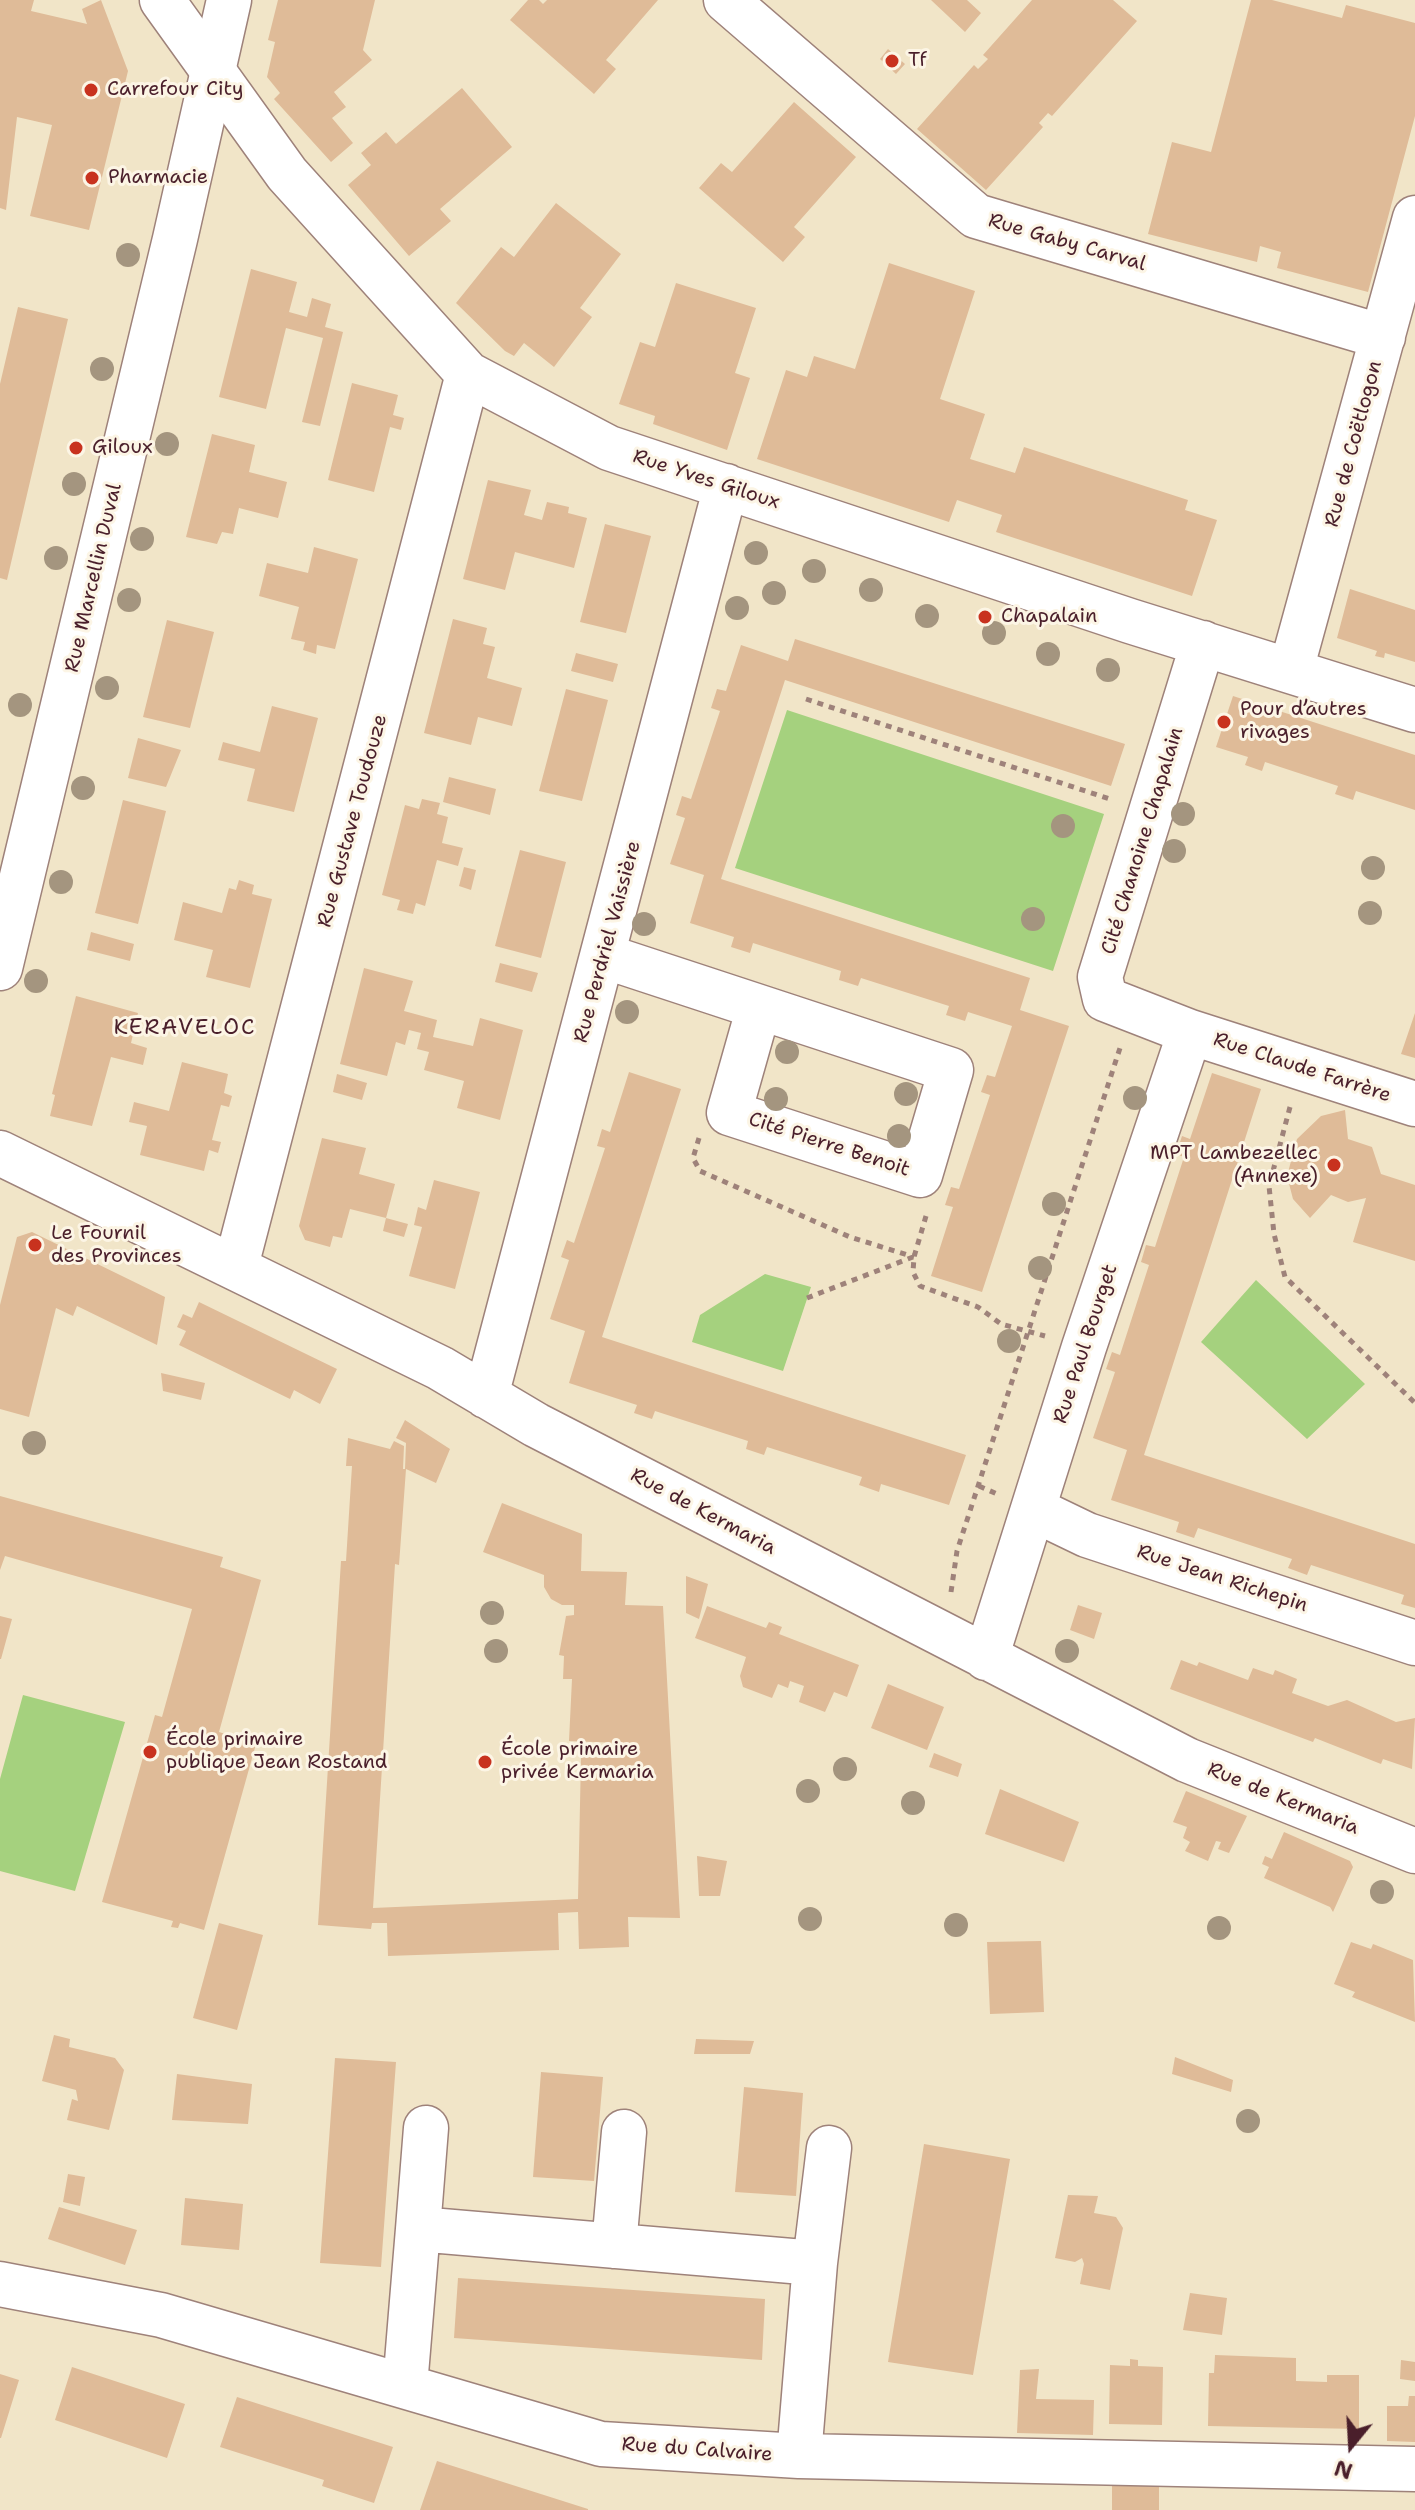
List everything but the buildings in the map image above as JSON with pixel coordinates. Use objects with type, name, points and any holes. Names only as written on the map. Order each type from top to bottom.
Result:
[{"type":"street","name":"Rue Marcellin Duval","points":[[0,968],[175,239],[229,0]]},
{"type":"street","name":"Rue Gaby Carval","points":[[726,0],[976,216],[1383,337]]},
{"type":"street","name":"Rue Yves Giloux","points":[[165,2],[211,73],[287,174],[468,374],[609,448],[1415,710]]},
{"type":"street","name":"Rue de Coëtlogon","points":[[1291,670],[1415,218]]},
{"type":"street","name":"Rue Gustave Toudouze","points":[[236,1266],[468,374]]},
{"type":"street","name":"Rue Perdriel Vaissière","points":[[486,1396],[726,486]]},
{"type":"street","name":"Cité Chanoine Chapalain","points":[[1190,1032],[1105,999],[1100,977],[1203,643]]},
{"type":"street","name":"Cité Pierre Benoit","points":[[604,956],[951,1070],[920,1175],[729,1113],[759,1007]]},
{"type":"street","name":"Rue Claude Farrère","points":[[1190,1032],[1415,1104]]},
{"type":"street","name":"Rue Paul Bourget","points":[[986,1658],[1084,1347],[1190,1032]]},
{"type":"street","name":"Rue de Kermaria","points":[[0,1153],[440,1368],[536,1425],[1187,1760],[1415,1851]]},
{"type":"street","name":"Rue Jean Richepin","points":[[1033,1509],[1087,1535],[1415,1643]]},
{"type":"street","points":[[405,2386],[426,2128]]},
{"type":"street","points":[[614,2246],[624,2132]]},
{"type":"street","points":[[799,2456],[815,2263],[829,2148]]},
{"type":"street","points":[[418,2229],[815,2263]]},
{"type":"street","name":"Rue du Calvaire","points":[[0,2284],[161,2315],[601,2444],[799,2456],[1415,2469]]},
{"type":"path","points":[[806,699],[1152,813]]},
{"type":"path","points":[[950,1599],[957,1551],[1131,1011]]},
{"type":"path","points":[[1300,1067],[1269,1186],[1274,1234],[1285,1277],[1415,1403]]},
{"type":"path","points":[[729,1113],[705,1120],[693,1158],[700,1171],[850,1237],[914,1257]]},
{"type":"path","points":[[920,1175],[932,1195],[914,1257],[913,1272],[920,1286],[978,1307],[1001,1324],[1084,1347]]},
{"type":"path","points":[[807,1298],[914,1257]]},
{"type":"green space","points":[[787,710],[1104,814],[1053,971],[735,868]]},
{"type":"green space","points":[[765,1274],[811,1287],[783,1371],[692,1342],[700,1315]]},
{"type":"green space","points":[[1256,1280],[1365,1384],[1307,1439],[1201,1342]]},
{"type":"green space","points":[[23,1695],[125,1722],[75,1891],[0,1871],[0,1779]]},
{"type":"place","name":"Tf","points":[[892,61]]},
{"type":"place","name":"Carrefour City","points":[[91,90]]},
{"type":"place","name":"Pharmacie","points":[[92,178]]},
{"type":"place","name":"Giloux","points":[[76,448]]},
{"type":"place","name":"Chapalain","points":[[985,617]]},
{"type":"place","name":"Pour d’autres rivages","points":[[1224,722]]},
{"type":"place","name":"MPT Lambezellec (Annexe)","points":[[1334,1165]]},
{"type":"place","name":"Le Fournil des Provinces","points":[[35,1245]]},
{"type":"place","name":"École primaire publique Jean Rostand","points":[[150,1752]]},
{"type":"place","name":"École primaire privée Kermaria","points":[[485,1762]]},
{"type":"district","name":"KERAVELOC","points":[[185,1028]]}]
